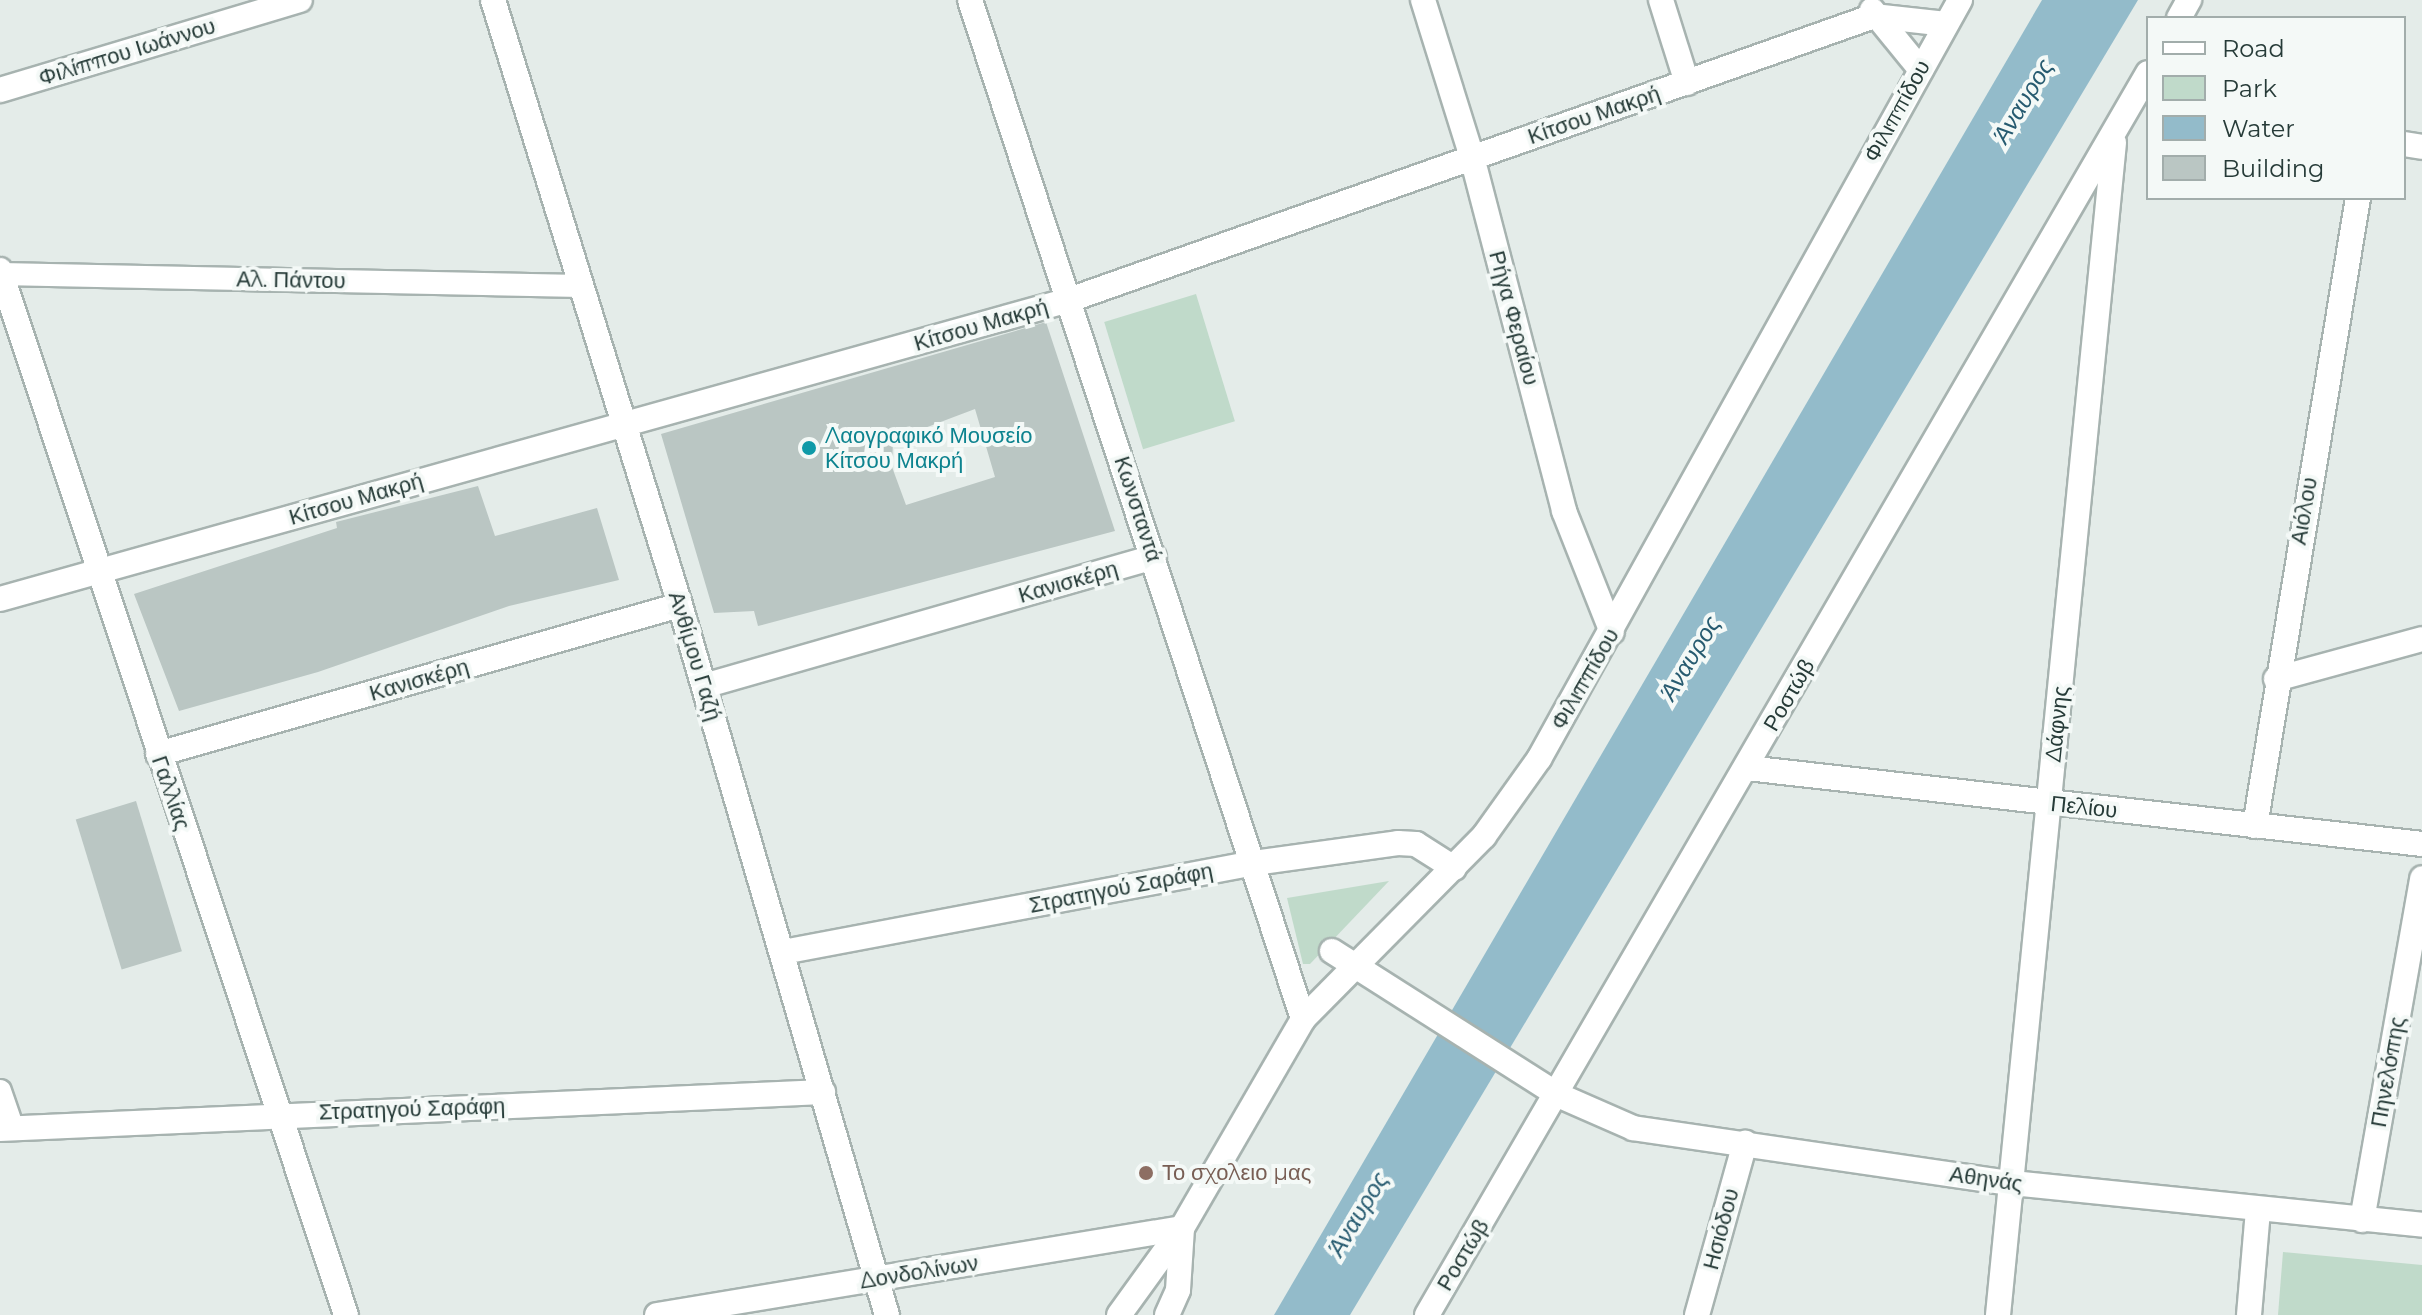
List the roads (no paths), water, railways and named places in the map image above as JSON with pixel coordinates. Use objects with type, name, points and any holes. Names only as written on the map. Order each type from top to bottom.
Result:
[{"type":"street","name":"Φιλίππου Ιωάννου","points":[[0,90],[300,0]]},
{"type":"street","name":"Ανθίμου Γαζή","points":[[493,0],[680,605],[887,1315]]},
{"type":"street","name":"Κωνσταντά","points":[[970,0],[1303,1019]]},
{"type":"street","name":"Ρήγα Φεραίου","points":[[1423,0],[1472,157],[1564,511],[1612,632]]},
{"type":"street","points":[[1661,0],[1687,83]]},
{"type":"street","name":"Φιλιππίδου","points":[[1167,1315],[1178,1290],[1182,1228],[1303,1019],[1343,956],[1454,868],[1539,759],[1960,0]]},
{"type":"street","name":"Κίτσου Μακρή","points":[[0,599],[1069,300],[1687,83],[1871,8],[1946,24]]},
{"type":"street","points":[[1871,8],[1921,70]]},
{"type":"street","name":"Ροστώβ","points":[[1427,1315],[2144,87]]},
{"type":"street","name":"Δάφνης","points":[[1998,1315],[2114,134]]},
{"type":"street","name":"Αιόλου","points":[[2255,826],[2276,679],[2358,200]]},
{"type":"street","name":"Γαλλίας","points":[[1,272],[97,571],[346,1315]]},
{"type":"street","name":"Κανισκέρη","points":[[704,686],[1154,557]]},
{"type":"street","name":"Κανισκέρη","points":[[158,754],[680,605]]},
{"type":"street","points":[[2276,679],[2422,639]]},
{"type":"street","name":"Πελίου","points":[[1747,768],[2422,844]]},
{"type":"street","name":"Στρατηγού Σαράφη","points":[[783,952],[1254,863],[1398,843],[1416,844],[1454,868]]},
{"type":"street","name":"Πηνελόπης","points":[[2362,1220],[2422,878]]},
{"type":"street","name":"Αθηνάς","points":[[1343,956],[1520,1072],[1611,1123],[2012,1183],[2258,1211],[2422,1225]]},
{"type":"street","name":"Στρατηγού Σαράφη","points":[[7,1129],[823,1092]]},
{"type":"street","name":"Ησιόδου","points":[[1697,1315],[1745,1143]]},
{"type":"street","points":[[2249,1315],[2258,1211]]},
{"type":"street","points":[[1119,1315],[1182,1228]]},
{"type":"street","name":"Δονδολίνων","points":[[657,1315],[1182,1228]]},
{"type":"lane","name":"Αλ. Πάντου","points":[[1,272],[581,286]]},
{"type":"lane","points":[[0,1091],[7,1129]]},
{"type":"water","name":"Άναυρος","points":[[2042,0],[2138,0],[1350,1315],[1274,1315]]},
{"type":"place","name":"Λαογραφικό Μουσείο Κίτσου Μακρή","points":[[809,448]]},
{"type":"place","name":"Το σχολειο μας","points":[[1146,1173]]}]
